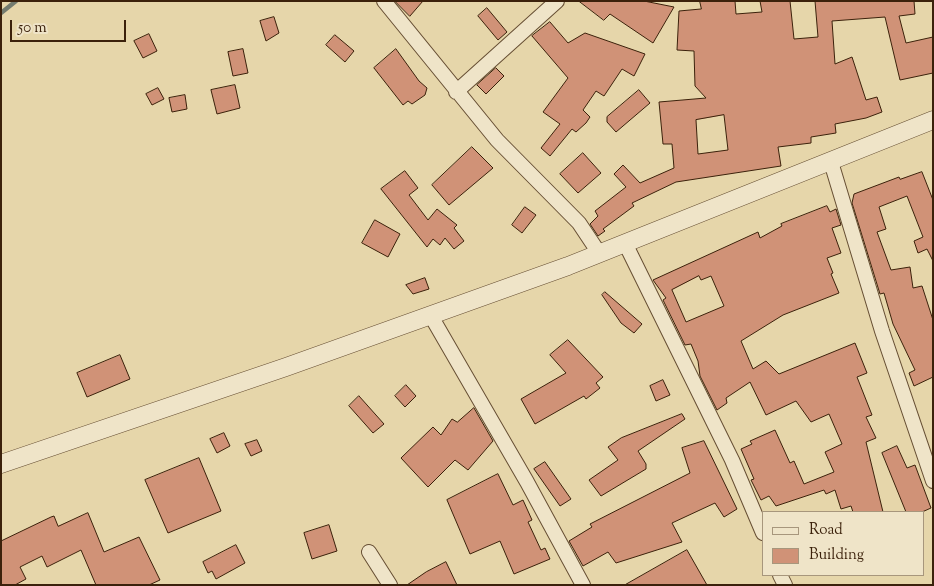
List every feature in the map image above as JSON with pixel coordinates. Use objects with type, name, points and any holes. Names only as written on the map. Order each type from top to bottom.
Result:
[{"type":"street","points":[[384,1],[426,50],[456,92],[497,140],[568,210],[579,223],[599,254]]},
{"type":"street","points":[[456,92],[556,1]]},
{"type":"street","points":[[1,464],[430,316],[599,254],[933,120]]},
{"type":"street","points":[[830,162],[882,331],[933,481]]},
{"type":"street","points":[[624,243],[732,460],[762,531]]},
{"type":"street","points":[[430,316],[527,482],[583,585]]},
{"type":"street","points":[[369,552],[390,585]]},
{"type":"building","points":[[395,1],[423,1],[410,16]]},
{"type":"building","points":[[579,1],[644,1],[674,7],[653,43],[610,14],[604,20]]},
{"type":"building","points":[[700,1],[735,1],[736,14],[762,12],[760,1],[790,1],[794,39],[818,37],[815,1],[914,1],[915,14],[899,16],[906,43],[933,37],[933,73],[900,80],[885,17],[832,21],[835,64],[852,57],[866,100],[877,97],[882,112],[866,118],[835,124],[836,133],[811,137],[811,143],[778,147],[781,166],[676,182],[632,203],[634,206],[603,229],[605,231],[598,236],[590,224],[598,216],[595,211],[626,187],[614,174],[623,165],[640,183],[674,168],[672,144],[663,144],[659,102],[706,98],[695,86],[694,51],[677,50],[679,11],[701,9]],"holes":[[[724,115],[728,150],[698,154],[696,120]]]},
{"type":"building","points":[[487,8],[507,32],[498,40],[478,16]]},
{"type":"building","points":[[274,17],[279,33],[266,41],[260,21]]},
{"type":"building","points":[[550,22],[568,43],[585,33],[645,54],[634,76],[622,69],[604,96],[596,91],[583,110],[590,117],[586,123],[576,132],[572,129],[550,156],[541,148],[560,124],[543,112],[568,78],[532,36]]},
{"type":"building","points":[[149,34],[157,51],[143,58],[134,41]]},
{"type":"building","points":[[335,35],[354,51],[345,62],[326,45]]},
{"type":"building","points":[[243,49],[248,73],[233,76],[228,52]]},
{"type":"building","points":[[396,49],[419,81],[427,88],[425,95],[412,104],[408,101],[403,105],[374,68]]},
{"type":"building","points":[[496,68],[504,76],[486,94],[477,85]]},
{"type":"building","points":[[235,85],[240,108],[217,114],[211,90]]},
{"type":"building","points":[[158,88],[164,99],[152,105],[146,94]]},
{"type":"building","points":[[639,90],[650,103],[616,132],[607,122],[607,117]]},
{"type":"building","points":[[185,95],[187,109],[172,112],[169,98]]},
{"type":"building","points":[[472,147],[493,168],[449,205],[432,185]]},
{"type":"building","points":[[583,153],[601,173],[578,193],[560,174]]},
{"type":"building","points":[[405,171],[418,188],[409,195],[428,220],[437,209],[457,225],[454,228],[464,241],[454,249],[445,238],[440,245],[433,239],[427,247],[381,189]]},
{"type":"building","points":[[922,172],[933,200],[933,261],[927,249],[918,253],[914,241],[923,237],[907,196],[879,207],[886,229],[877,232],[891,270],[910,267],[913,288],[922,286],[933,320],[933,377],[914,386],[909,373],[915,370],[893,324],[884,293],[880,294],[852,203],[854,194],[899,177],[900,179]]},
{"type":"building","points":[[827,206],[830,212],[836,209],[841,225],[832,228],[841,253],[827,258],[839,293],[783,315],[741,341],[753,369],[766,361],[779,374],[855,343],[867,373],[857,377],[872,415],[866,417],[876,438],[866,442],[883,511],[853,511],[851,506],[841,509],[835,490],[826,494],[824,490],[776,506],[769,496],[761,500],[751,480],[754,479],[741,449],[752,444],[750,441],[775,430],[790,463],[794,461],[804,484],[834,472],[825,452],[842,444],[829,414],[811,422],[796,401],[766,415],[750,382],[726,398],[727,403],[717,410],[700,376],[698,361],[691,344],[685,345],[663,300],[666,298],[653,280],[758,232],[760,238],[782,226],[781,224]],"holes":[[[699,276],[701,280],[711,276],[724,306],[686,322],[672,290]]]},
{"type":"building","points":[[525,207],[536,215],[522,233],[512,225]]},
{"type":"building","points":[[375,220],[400,234],[388,257],[362,243]]},
{"type":"building","points":[[425,278],[429,289],[413,294],[406,285]]},
{"type":"building","points":[[605,292],[642,324],[634,333],[621,323],[602,295]]},
{"type":"building","points":[[568,340],[603,377],[596,383],[600,388],[586,399],[584,396],[535,424],[521,399],[566,373],[550,355]]},
{"type":"building","points":[[120,355],[130,379],[87,397],[77,373]]},
{"type":"building","points":[[663,380],[670,395],[656,401],[650,386]]},
{"type":"building","points":[[406,385],[416,396],[405,407],[395,396]]},
{"type":"building","points":[[359,396],[384,424],[373,433],[349,406]]},
{"type":"building","points":[[474,408],[493,441],[468,470],[455,460],[428,487],[401,458],[433,427],[441,435],[452,419],[457,422]]},
{"type":"building","points":[[682,414],[685,419],[638,451],[646,464],[646,469],[601,496],[589,480],[618,460],[608,447],[621,438]]},
{"type":"building","points":[[224,433],[230,446],[217,453],[210,439]]},
{"type":"building","points":[[257,440],[262,451],[251,456],[245,444]]},
{"type":"building","points":[[704,441],[737,509],[724,517],[715,503],[672,523],[682,542],[616,563],[608,552],[583,566],[569,541],[592,527],[590,524],[690,473],[682,448]]},
{"type":"building","points":[[897,446],[907,468],[915,465],[931,508],[924,511],[906,511],[882,453]]},
{"type":"building","points":[[199,458],[221,511],[168,533],[145,480]]},
{"type":"building","points":[[545,462],[571,499],[560,506],[534,469]]},
{"type":"building","points":[[498,474],[513,505],[523,500],[532,520],[528,522],[541,550],[545,548],[550,559],[514,574],[500,541],[470,554],[447,500]]},
{"type":"building","points":[[88,513],[104,552],[139,537],[160,580],[149,585],[96,585],[81,550],[47,567],[42,556],[20,567],[26,579],[15,585],[1,585],[1,541],[54,516],[58,526]]},
{"type":"building","points":[[329,525],[337,551],[312,559],[304,533]]},
{"type":"building","points":[[236,545],[245,563],[216,579],[212,571],[208,573],[203,562]]},
{"type":"building","points":[[687,550],[707,585],[625,585]]},
{"type":"building","points":[[446,562],[457,585],[407,585],[426,572]]},
{"type":"waterway","points":[[1,13],[16,1]]}]
